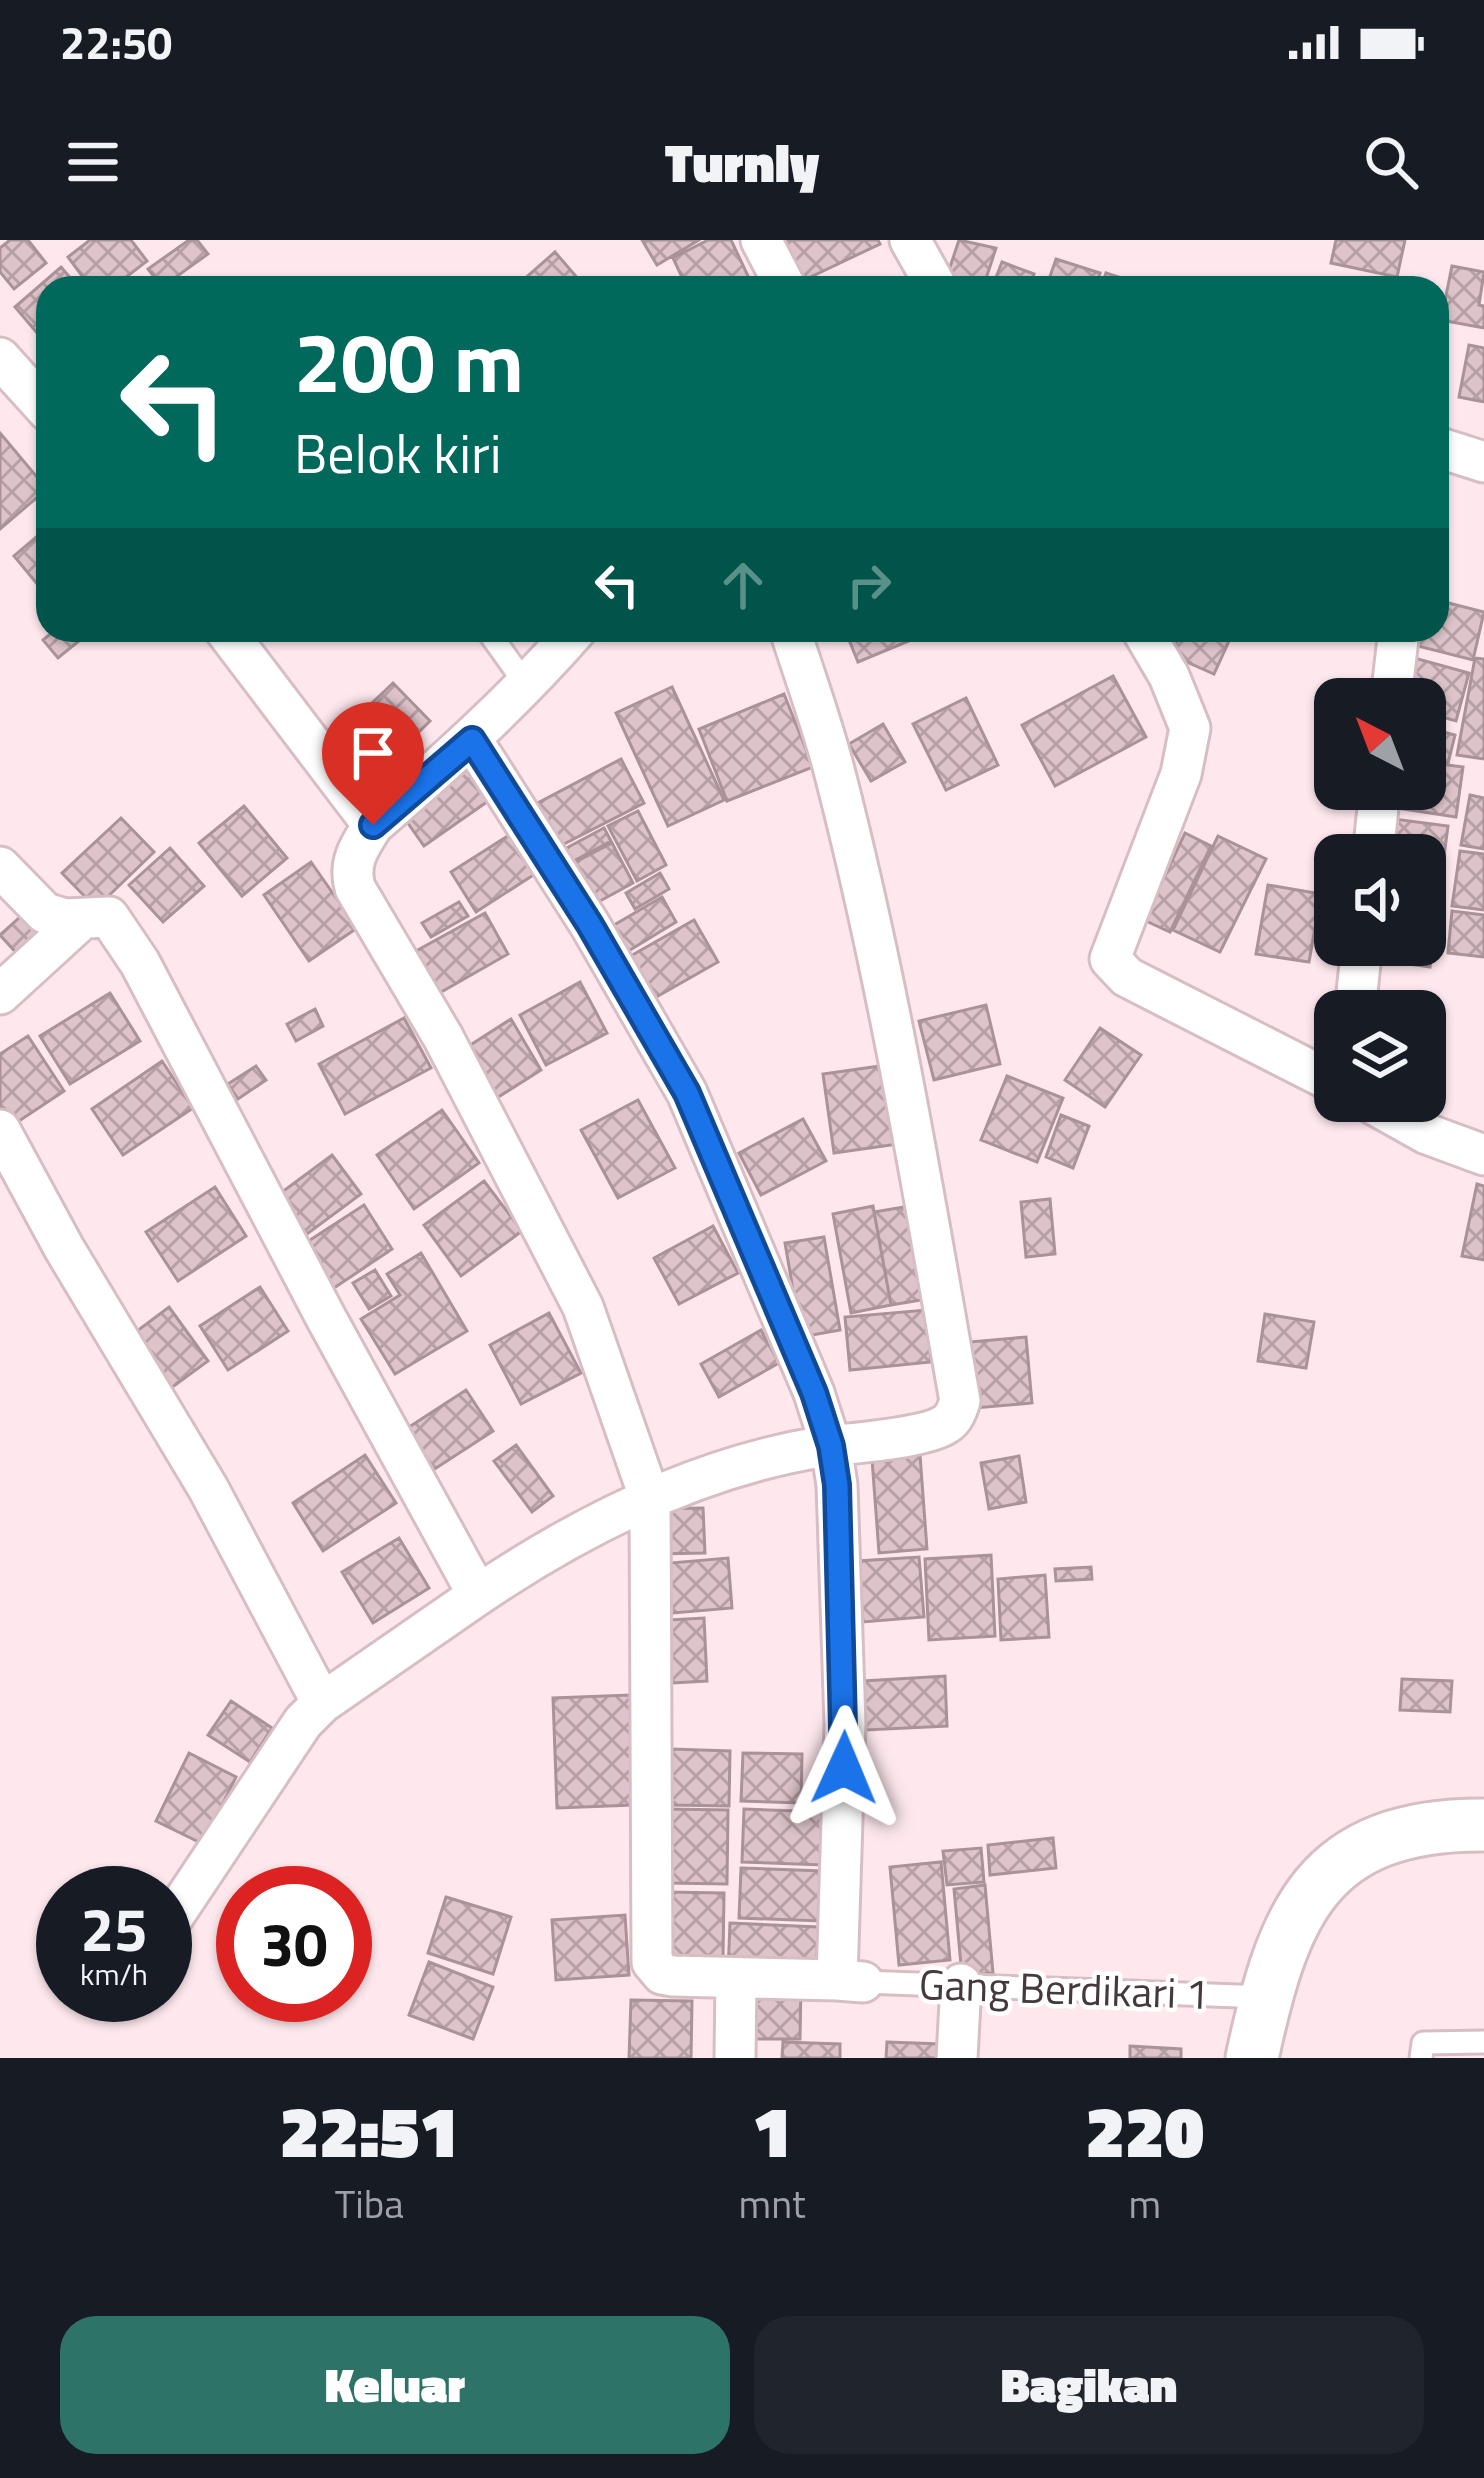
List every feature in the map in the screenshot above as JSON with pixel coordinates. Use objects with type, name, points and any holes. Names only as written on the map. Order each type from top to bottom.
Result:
[{"type":"street","points":[[761,240],[780,276]]},
{"type":"street","points":[[910,240],[931,276]]},
{"type":"street","points":[[0,358],[36,398]]},
{"type":"street","points":[[1449,451],[1484,462]]},
{"type":"street","points":[[235,642],[373,825]]},
{"type":"street","points":[[472,740],[590,925],[687,1093],[794,1340],[831,1446],[837,1485],[850,1981],[673,1976],[662,1974],[652,1962],[650,1499],[583,1307],[443,1037],[351,874],[354,855],[373,825],[472,740],[566,642]]},
{"type":"street","points":[[192,1888],[291,1738],[322,1703],[519,1568],[650,1499],[727,1470],[831,1446],[929,1431],[947,1424],[960,1401],[870,919],[833,766],[794,642]]},
{"type":"street","points":[[1149,642],[1190,728],[1180,774],[1110,959],[1127,977],[1314,1072]]},
{"type":"street","points":[[1393,678],[1397,642]]},
{"type":"street","points":[[0,867],[45,913],[65,919],[109,917],[140,963],[478,1595]]},
{"type":"street","points":[[0,994],[82,919]]},
{"type":"street","points":[[1405,1122],[1484,1155]]},
{"type":"street","points":[[0,1130],[64,1248],[208,1488],[322,1703]]},
{"type":"street","points":[[1252,2058],[1265,1996],[1296,1912],[1318,1882],[1355,1855],[1401,1832],[1484,1825]]},
{"type":"street","points":[[735,2058],[736,1978]]},
{"type":"street","points":[[957,2058],[961,1984]]},
{"type":"lane","points":[[496,642],[527,686]]},
{"type":"lane","name":"Gang Berdikari 1","points":[[850,1981],[1265,1996]]},
{"type":"lane","points":[[1421,2058],[1423,2043],[1484,2042]]},
{"type":"building","points":[[10,240],[28,240],[46,263],[14,289],[0,272],[0,248]]},
{"type":"building","points":[[90,240],[131,240],[147,261],[128,276],[82,276],[68,257]]},
{"type":"building","points":[[189,240],[197,240],[208,254],[177,276],[153,276],[148,269]]},
{"type":"building","points":[[642,240],[699,240],[657,265]]},
{"type":"building","points":[[708,240],[731,240],[748,276],[681,276],[673,258]]},
{"type":"building","points":[[781,240],[878,240],[880,244],[813,276],[797,276]]},
{"type":"building","points":[[959,240],[996,248],[987,276],[947,276]]},
{"type":"building","points":[[1336,240],[1405,240],[1397,276],[1331,263]]},
{"type":"building","points":[[555,252],[576,276],[528,276]]},
{"type":"building","points":[[1056,259],[1100,273],[1099,276],[1050,276]]},
{"type":"building","points":[[1002,262],[1034,274],[1033,276],[997,276]]},
{"type":"building","points":[[1452,266],[1484,272],[1479,305],[1484,306],[1484,328],[1449,321]]},
{"type":"building","points":[[36,289],[36,332],[15,307]]},
{"type":"building","points":[[1469,345],[1484,348],[1484,402],[1459,397]]},
{"type":"building","points":[[0,433],[36,476],[36,498],[0,529]]},
{"type":"building","points":[[36,537],[36,583],[14,556]]},
{"type":"building","points":[[1449,603],[1484,612],[1473,660],[1402,642],[1449,642]]},
{"type":"building","points":[[45,642],[78,642],[58,658]]},
{"type":"building","points":[[850,642],[906,642],[858,662]]},
{"type":"building","points":[[1177,642],[1229,642],[1214,674],[1171,655]]},
{"type":"building","points":[[1407,656],[1469,673],[1456,721],[1446,718],[1446,678],[1401,678]]},
{"type":"building","points":[[1475,658],[1484,659],[1484,759],[1457,755]]},
{"type":"building","points":[[1113,676],[1146,737],[1055,786],[1022,725]]},
{"type":"building","points":[[393,683],[430,721],[372,778],[334,739]]},
{"type":"building","points":[[672,687],[724,800],[668,826],[616,713]]},
{"type":"building","points":[[784,694],[813,767],[727,801],[699,729]]},
{"type":"building","points":[[966,698],[998,765],[946,790],[913,724]]},
{"type":"building","points":[[883,724],[905,762],[871,781],[849,744]]},
{"type":"building","points":[[1446,733],[1455,735],[1446,762]]},
{"type":"building","points":[[621,759],[644,803],[558,847],[536,804]]},
{"type":"building","points":[[466,762],[491,799],[424,846],[398,809]]},
{"type":"building","points":[[1446,765],[1463,767],[1456,817],[1410,810],[1446,810]]},
{"type":"building","points":[[1470,795],[1484,798],[1484,849],[1461,845]]},
{"type":"building","points":[[244,806],[287,858],[242,896],[199,843]]},
{"type":"building","points":[[638,811],[666,865],[637,881],[608,826]]},
{"type":"building","points":[[121,818],[154,852],[96,908],[62,873]]},
{"type":"building","points":[[1386,818],[1448,826],[1446,841],[1446,834],[1384,834]]},
{"type":"building","points":[[604,828],[611,841],[566,865],[559,852]]},
{"type":"building","points":[[514,832],[538,872],[476,912],[451,872]]},
{"type":"building","points":[[1185,833],[1211,846],[1170,932],[1144,920]]},
{"type":"building","points":[[1218,836],[1266,859],[1220,952],[1173,930]]},
{"type":"building","points":[[612,843],[633,883],[589,907],[568,866]]},
{"type":"building","points":[[170,848],[204,886],[163,922],[129,885]]},
{"type":"building","points":[[1460,851],[1484,854],[1484,910],[1452,906]]},
{"type":"building","points":[[311,862],[357,928],[309,961],[264,895]]},
{"type":"building","points":[[660,873],[669,889],[635,909],[626,893]]},
{"type":"building","points":[[1268,885],[1314,893],[1309,962],[1256,954]]},
{"type":"building","points":[[662,897],[676,922],[617,958],[602,932]]},
{"type":"building","points":[[459,902],[468,916],[431,937],[422,923]]},
{"type":"building","points":[[28,910],[46,931],[18,955],[0,935]]},
{"type":"building","points":[[1452,911],[1484,915],[1484,957],[1448,953]]},
{"type":"building","points":[[485,913],[508,954],[429,999],[405,957]]},
{"type":"building","points":[[694,920],[718,962],[644,1004],[620,962]]},
{"type":"building","points":[[580,982],[607,1033],[546,1065],[520,1015]]},
{"type":"building","points":[[110,993],[140,1041],[70,1084],[40,1036]]},
{"type":"building","points":[[986,1005],[1000,1064],[934,1080],[919,1021]]},
{"type":"building","points":[[315,1009],[323,1026],[296,1041],[287,1024]]},
{"type":"building","points":[[404,1018],[431,1068],[345,1114],[319,1064]]},
{"type":"building","points":[[511,1019],[541,1070],[492,1101],[461,1051]]},
{"type":"building","points":[[1100,1028],[1141,1055],[1105,1107],[1065,1080]]},
{"type":"building","points":[[28,1036],[64,1091],[7,1129],[0,1118],[0,1054]]},
{"type":"building","points":[[162,1061],[193,1108],[123,1155],[92,1109]]},
{"type":"building","points":[[887,1065],[898,1144],[834,1153],[823,1074]]},
{"type":"building","points":[[256,1066],[266,1080],[238,1099],[228,1084]]},
{"type":"building","points":[[1007,1076],[1063,1098],[1037,1162],[981,1140]]},
{"type":"building","points":[[638,1100],[675,1168],[618,1198],[581,1130]]},
{"type":"building","points":[[442,1110],[479,1163],[414,1209],[377,1155]]},
{"type":"building","points":[[1061,1115],[1089,1126],[1073,1168],[1046,1157]]},
{"type":"building","points":[[803,1119],[826,1161],[761,1195],[739,1153]]},
{"type":"building","points":[[332,1155],[361,1194],[307,1234],[278,1195]]},
{"type":"building","points":[[484,1181],[522,1231],[461,1276],[424,1225]]},
{"type":"building","points":[[1477,1184],[1484,1186],[1484,1260],[1462,1256]]},
{"type":"building","points":[[215,1187],[246,1236],[178,1281],[146,1232]]},
{"type":"building","points":[[1050,1199],[1055,1254],[1026,1257],[1021,1202]]},
{"type":"building","points":[[364,1205],[392,1249],[334,1288],[304,1244]]},
{"type":"building","points":[[873,1206],[891,1305],[851,1313],[833,1214]]},
{"type":"building","points":[[910,1206],[927,1299],[891,1305],[874,1212]]},
{"type":"building","points":[[713,1226],[738,1273],[679,1304],[654,1258]]},
{"type":"building","points":[[824,1237],[840,1330],[801,1337],[785,1243]]},
{"type":"building","points":[[421,1253],[467,1331],[395,1374],[361,1319],[400,1295],[387,1274]]},
{"type":"building","points":[[375,1270],[391,1296],[369,1309],[353,1283]]},
{"type":"building","points":[[260,1287],[288,1331],[228,1370],[200,1326]]},
{"type":"building","points":[[169,1307],[208,1361],[163,1394],[125,1340]]},
{"type":"building","points":[[926,1310],[931,1362],[850,1370],[845,1317]]},
{"type":"building","points":[[549,1313],[581,1373],[521,1404],[490,1345]]},
{"type":"building","points":[[1265,1314],[1314,1322],[1306,1368],[1258,1361]]},
{"type":"building","points":[[761,1330],[779,1363],[719,1397],[701,1364]]},
{"type":"building","points":[[1026,1337],[1032,1403],[975,1408],[969,1342]]},
{"type":"building","points":[[466,1390],[493,1431],[430,1472],[403,1431]]},
{"type":"building","points":[[516,1445],[553,1496],[532,1512],[494,1461]]},
{"type":"building","points":[[365,1455],[396,1503],[323,1551],[293,1503]]},
{"type":"building","points":[[920,1455],[927,1549],[879,1553],[872,1459]]},
{"type":"building","points":[[1019,1456],[1026,1502],[989,1509],[981,1463]]},
{"type":"building","points":[[703,1508],[705,1553],[654,1554],[653,1509]]},
{"type":"building","points":[[399,1538],[429,1588],[373,1623],[342,1572]]},
{"type":"building","points":[[991,1555],[995,1636],[929,1640],[925,1559]]},
{"type":"building","points":[[919,1557],[924,1617],[863,1622],[858,1561]]},
{"type":"building","points":[[728,1558],[732,1608],[662,1614],[658,1564]]},
{"type":"building","points":[[1091,1567],[1092,1579],[1056,1581],[1055,1569]]},
{"type":"building","points":[[1045,1575],[1049,1637],[1001,1640],[998,1579]]},
{"type":"building","points":[[704,1618],[707,1681],[655,1684],[652,1621]]},
{"type":"building","points":[[945,1676],[947,1726],[866,1730],[864,1681]]},
{"type":"building","points":[[1402,1679],[1452,1681],[1450,1712],[1400,1710]]},
{"type":"building","points":[[630,1695],[634,1805],[557,1808],[553,1698]]},
{"type":"building","points":[[231,1701],[272,1728],[250,1762],[208,1735]]},
{"type":"building","points":[[671,1749],[730,1751],[729,1806],[670,1805]]},
{"type":"building","points":[[189,1753],[236,1777],[203,1844],[156,1821]]},
{"type":"building","points":[[743,1753],[802,1754],[801,1803],[741,1801]]},
{"type":"building","points":[[668,1809],[728,1810],[727,1884],[667,1883]]},
{"type":"building","points":[[744,1809],[826,1812],[824,1865],[742,1862]]},
{"type":"building","points":[[1053,1838],[1056,1868],[990,1875],[988,1845]]},
{"type":"building","points":[[981,1848],[984,1882],[947,1885],[943,1851]]},
{"type":"building","points":[[941,1862],[950,1960],[899,1965],[890,1867]]},
{"type":"building","points":[[741,1868],[823,1871],[821,1921],[739,1918]]},
{"type":"building","points":[[985,1885],[993,1973],[962,1976],[954,1889]]},
{"type":"building","points":[[666,1892],[724,1893],[723,1960],[665,1960]]},
{"type":"building","points":[[446,1897],[511,1917],[493,1974],[428,1953]]},
{"type":"building","points":[[625,1915],[629,1975],[556,1980],[552,1920]]},
{"type":"building","points":[[730,1923],[818,1927],[816,1976],[728,1972]]},
{"type":"building","points":[[429,1962],[493,1987],[473,2039],[409,2015]]},
{"type":"building","points":[[723,1983],[801,1984],[800,2039],[723,2039]]},
{"type":"building","points":[[631,2000],[692,2001],[691,2058],[629,2058]]},
{"type":"building","points":[[783,2042],[840,2044],[840,2058],[782,2058]]},
{"type":"building","points":[[887,2042],[941,2044],[940,2058],[886,2058]]},
{"type":"building","points":[[1130,2046],[1181,2049],[1181,2058],[1130,2058]]},
{"type":"route","points":[[373,825],[472,740],[590,925],[687,1093],[794,1340],[831,1446],[837,1485],[844,1768]]}]
